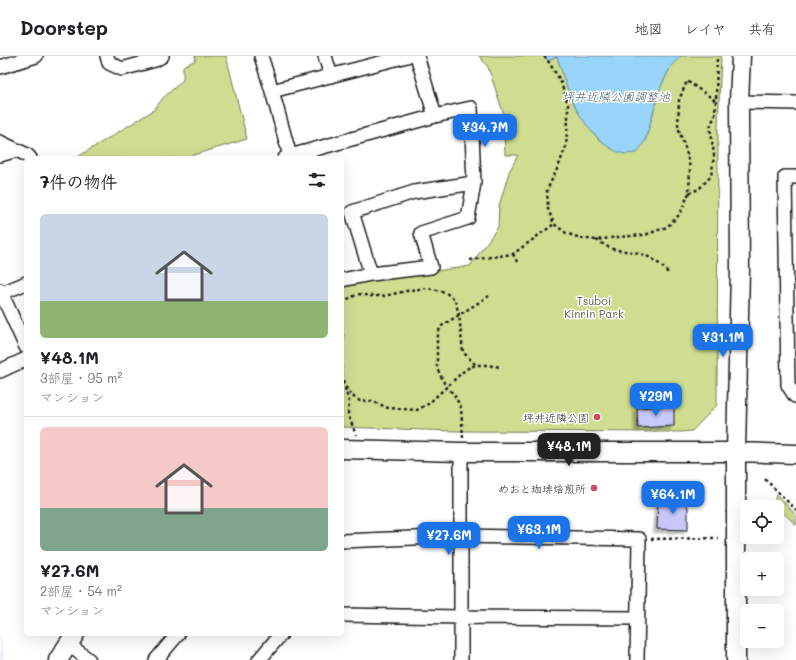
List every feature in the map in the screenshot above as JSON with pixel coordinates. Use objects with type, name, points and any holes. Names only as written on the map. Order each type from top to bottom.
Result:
[{"type":"street","points":[[0,67],[36,56]]},
{"type":"street","points":[[106,56],[110,63],[122,69],[155,60],[162,56]]},
{"type":"street","points":[[261,56],[272,91],[287,156]]},
{"type":"street","points":[[325,56],[331,76]]},
{"type":"street","points":[[272,91],[408,56]]},
{"type":"street","points":[[417,56],[435,116]]},
{"type":"street","points":[[736,660],[736,452],[740,270],[739,102],[741,56]]},
{"type":"street","points":[[739,102],[796,103]]},
{"type":"street","points":[[291,156],[435,116],[471,108],[474,182],[468,218],[421,233],[431,267],[371,274],[344,280]]},
{"type":"street","points":[[0,142],[28,156]]},
{"type":"street","points":[[0,155],[17,150]]},
{"type":"street","points":[[796,177],[785,176],[791,248],[792,323],[788,385],[796,396]]},
{"type":"street","points":[[371,274],[352,212],[414,192],[474,182]]},
{"type":"street","points":[[24,284],[0,292],[24,343]]},
{"type":"street","points":[[0,371],[24,361]]},
{"type":"street","points":[[461,660],[462,445]]},
{"type":"street","points":[[344,449],[462,445],[796,454]]},
{"type":"street","points":[[344,541],[461,536],[639,539],[637,660]]},
{"type":"street","points":[[344,615],[637,618]]},
{"type":"street","points":[[156,660],[176,636]]},
{"type":"street","points":[[259,660],[279,636]]},
{"type":"street","points":[[58,660],[71,639],[89,660]]},
{"type":"path","points":[[544,56],[560,80],[568,104],[566,146],[547,190],[548,209],[554,224],[566,233],[580,238],[596,240],[646,235],[667,227],[680,214],[689,193],[690,168],[686,150],[678,127],[680,100],[687,82],[716,101]]},
{"type":"path","points":[[689,193],[699,189],[711,176],[714,164],[710,127],[715,115],[717,56]]},
{"type":"path","points":[[470,260],[513,254],[554,224]]},
{"type":"path","points":[[596,240],[611,249],[651,257],[668,273]]},
{"type":"path","points":[[513,254],[518,264]]},
{"type":"path","points":[[344,301],[358,294],[384,296],[428,288],[445,292],[455,300],[459,315],[463,352],[476,365]]},
{"type":"path","points":[[462,445],[461,408],[454,394],[446,387],[436,368],[437,340],[440,327],[489,296]]},
{"type":"path","points":[[344,384],[352,396],[360,400],[372,401],[388,408],[417,410],[428,404],[466,369],[476,365],[501,367]]},
{"type":"path","points":[[344,386],[349,402],[348,414],[356,436]]},
{"type":"path","points":[[765,479],[796,510]]},
{"type":"path","points":[[639,539],[718,538]]},
{"type":"shaded area","points":[[0,633],[4,655],[3,660],[0,660]]},
{"type":"green space","points":[[195,56],[226,56],[247,139],[191,156],[79,156],[154,110],[163,98],[183,80],[183,66],[196,60]]},
{"type":"green space","name":"Tsuboi Kinrin Park","points":[[479,56],[545,56],[548,61],[557,57],[572,100],[583,119],[599,140],[645,141],[661,86],[671,66],[681,56],[721,56],[718,127],[717,405],[692,431],[454,431],[344,427],[344,285],[470,266],[498,227],[499,206],[509,172],[518,155],[505,155],[504,131],[509,130],[488,67]]},
{"type":"green space","points":[[776,494],[782,500],[775,500]]},
{"type":"green space","points":[[784,502],[796,515],[796,525],[784,514]]},
{"type":"water","name":"坪井近隣公園調整池","points":[[545,56],[681,56],[671,66],[661,86],[645,141],[637,153],[625,154],[608,146],[593,133],[581,117],[572,101],[557,57],[548,61]]},
{"type":"building","points":[[674,406],[674,426],[638,428],[637,408]]},
{"type":"building","points":[[658,500],[683,501],[688,507],[688,530],[657,529]]},
{"type":"place","name":"坪井近隣公園","points":[[597,417]]},
{"type":"place","name":"めおと珈琲焙煎所","points":[[594,488]]}]
